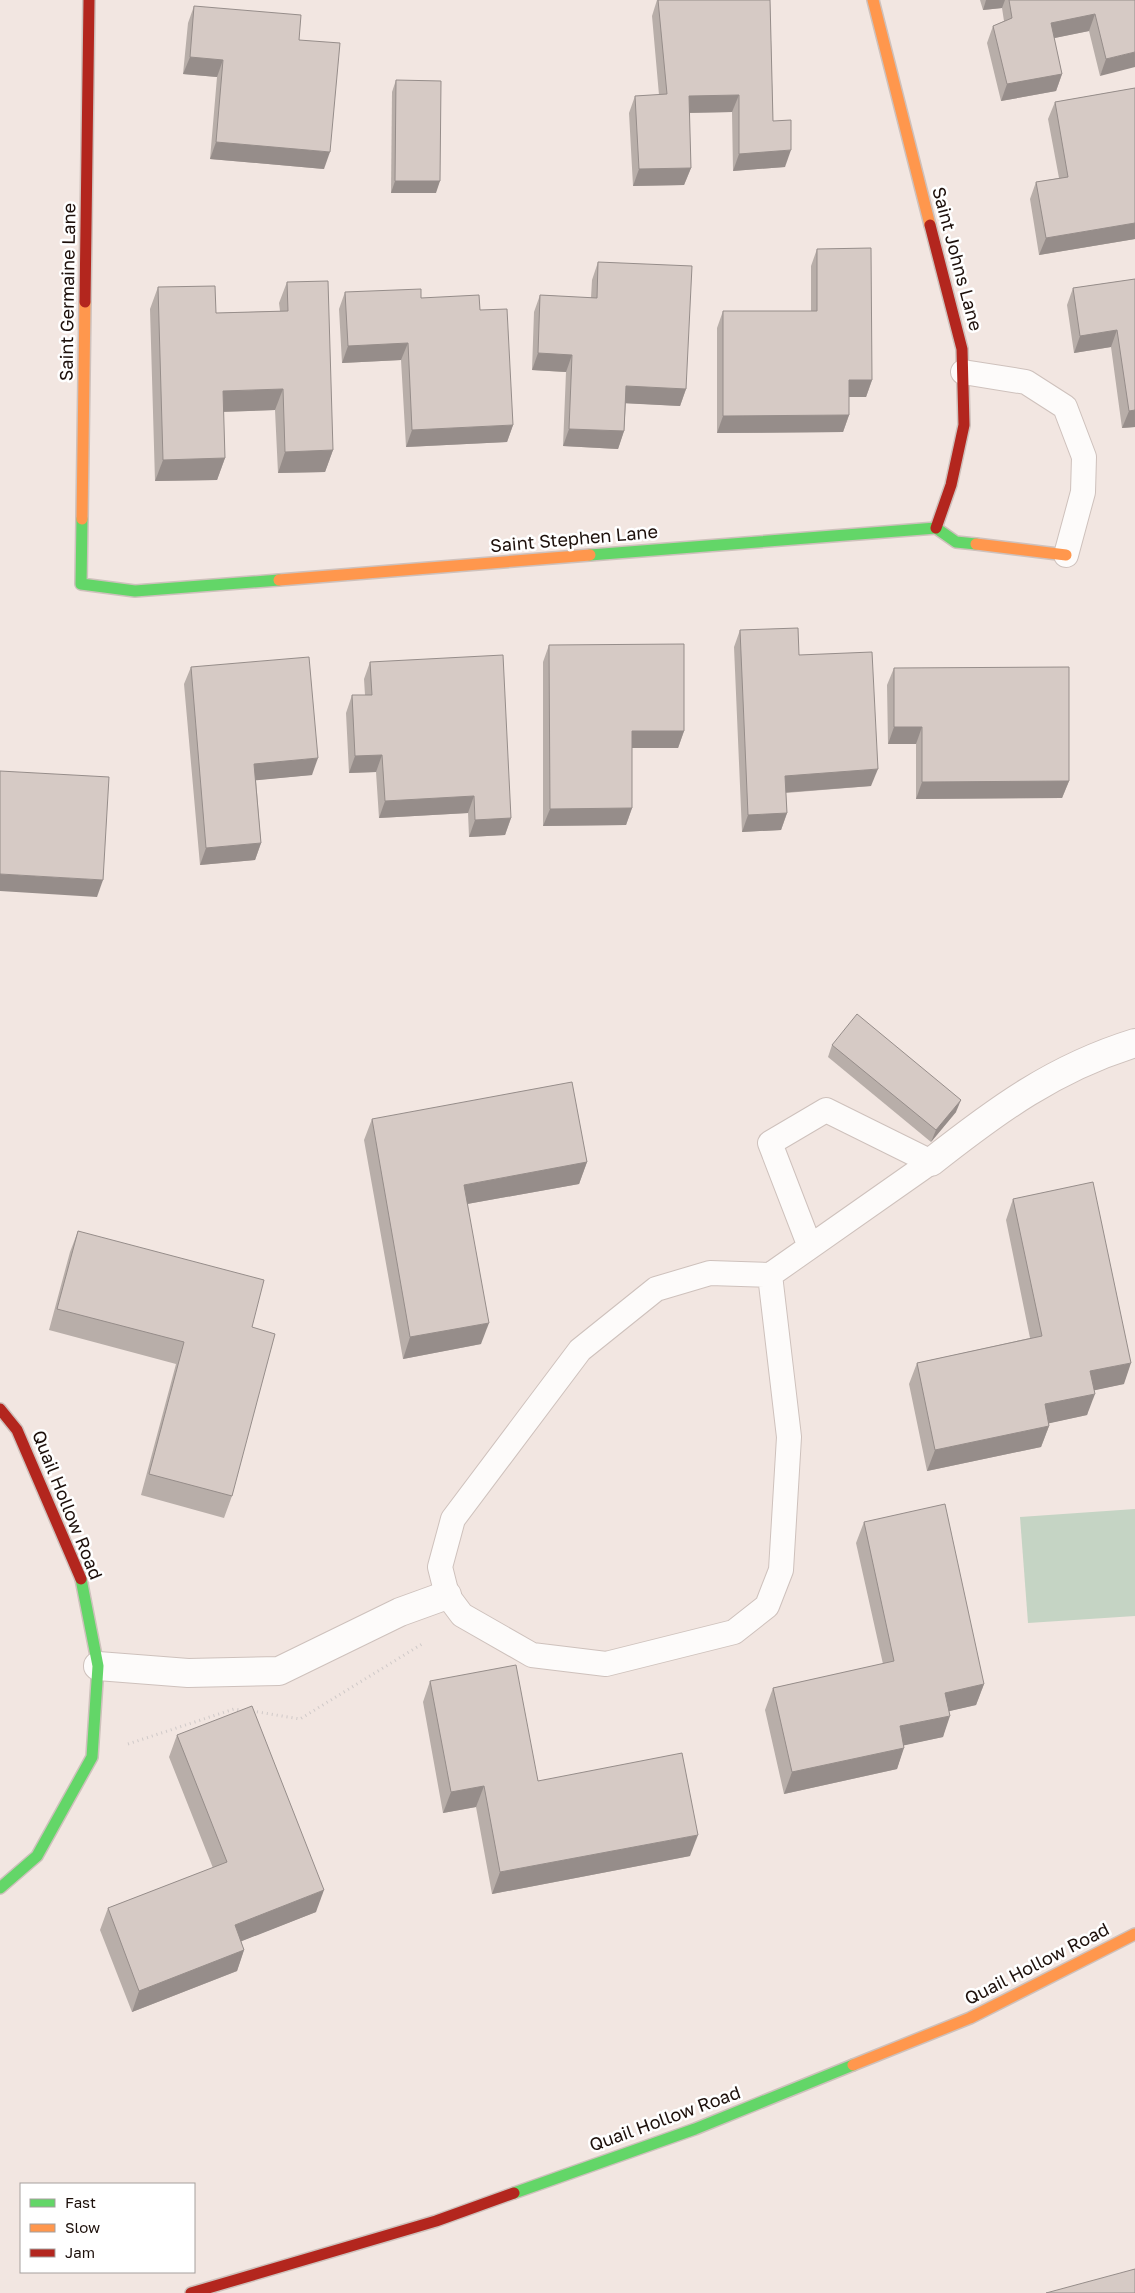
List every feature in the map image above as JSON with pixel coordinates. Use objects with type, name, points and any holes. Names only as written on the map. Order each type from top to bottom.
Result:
[{"type":"street","name":"Saint Germaine Lane","points":[[81,584],[89,0]]},
{"type":"street","name":"Saint Johns Lane","points":[[873,0],[962,349],[964,425],[951,485],[936,528]]},
{"type":"street","name":"Saint Stephen Lane","points":[[81,584],[135,591],[936,528]]},
{"type":"street","points":[[936,528],[956,542],[1066,555]]},
{"type":"street","points":[[931,1162],[979,1124],[1036,1085],[1104,1052],[1135,1043]]},
{"type":"street","name":"Quail Hollow Road","points":[[0,1409],[17,1430],[82,1577],[98,1666],[92,1757],[37,1856],[0,1888]]},
{"type":"street","points":[[98,1666],[188,1673],[279,1671],[329,1649],[400,1612],[447,1595]]},
{"type":"street","name":"Quail Hollow Road","points":[[191,2293],[436,2221],[695,2128],[970,2018],[1135,1934]]},
{"type":"lane","points":[[963,372],[1026,382],[1065,407],[1084,457],[1083,492],[1066,555]]},
{"type":"lane","points":[[770,1275],[789,1437],[781,1570],[767,1606],[734,1632],[606,1664],[532,1655],[462,1615],[447,1595],[440,1567],[453,1519],[580,1350],[656,1289],[710,1273],[770,1275],[810,1247],[931,1162],[826,1110],[770,1143],[810,1247]]},
{"type":"green space","points":[[1135,1509],[1135,1616],[1028,1623],[1020,1517]]},
{"type":"building","points":[[658,0],[770,0],[773,121],[791,120],[791,150],[739,154],[739,95],[689,96],[691,168],[639,169],[635,96],[667,94]]},
{"type":"building","points":[[1009,0],[1135,0],[1135,52],[1106,59],[1095,14],[1051,23],[1062,74],[1007,84],[993,26],[1012,18]]},
{"type":"building","points":[[194,6],[301,15],[299,40],[340,43],[330,152],[216,142],[223,60],[190,57]]},
{"type":"building","points":[[396,80],[441,81],[440,181],[395,181]]},
{"type":"building","points":[[1135,88],[1135,223],[1046,238],[1036,182],[1068,177],[1055,102]]},
{"type":"building","points":[[871,248],[872,380],[849,380],[849,415],[723,416],[723,311],[817,311],[817,249]]},
{"type":"building","points":[[598,262],[692,266],[686,389],[626,386],[624,431],[569,429],[572,355],[538,353],[540,295],[597,298]]},
{"type":"building","points":[[1135,279],[1135,410],[1129,411],[1117,330],[1080,336],[1073,288]]},
{"type":"building","points":[[328,281],[333,450],[285,452],[283,389],[223,391],[225,458],[163,460],[158,287],[215,286],[216,313],[288,311],[287,282]]},
{"type":"building","points":[[421,289],[421,298],[479,295],[480,310],[507,309],[513,425],[412,430],[408,343],[348,346],[345,292]]},
{"type":"building","points":[[798,628],[799,655],[872,652],[878,769],[785,776],[787,813],[748,815],[740,630]]},
{"type":"building","points":[[684,644],[684,731],[632,731],[632,808],[550,809],[549,645]]},
{"type":"building","points":[[503,655],[511,818],[475,820],[474,796],[385,801],[382,755],[355,756],[352,695],[372,695],[370,662]]},
{"type":"building","points":[[309,657],[318,758],[254,764],[261,843],[206,848],[191,667]]},
{"type":"building","points":[[1069,667],[1069,781],[922,782],[922,727],[894,727],[894,668]]},
{"type":"building","points":[[0,771],[109,777],[103,880],[0,874]]},
{"type":"building","points":[[857,1014],[961,1100],[936,1130],[832,1045]]},
{"type":"building","points":[[572,1082],[587,1162],[464,1185],[489,1323],[410,1337],[372,1119]]},
{"type":"building","points":[[1093,1182],[1131,1363],[1090,1371],[1095,1394],[1045,1404],[1049,1426],[935,1450],[917,1363],[1042,1336],[1013,1199]]},
{"type":"building","points":[[78,1231],[264,1280],[252,1327],[275,1334],[232,1496],[149,1474],[184,1342],[57,1309]]},
{"type":"building","points":[[945,1504],[984,1684],[945,1693],[950,1716],[900,1726],[904,1748],[792,1772],[773,1688],[894,1661],[864,1522]]},
{"type":"building","points":[[516,1665],[538,1781],[682,1753],[698,1835],[500,1872],[484,1786],[451,1792],[430,1681]]},
{"type":"building","points":[[252,1706],[324,1890],[235,1925],[244,1950],[139,1991],[108,1908],[227,1862],[177,1735]]},
{"type":"building","points":[[1135,2269],[1135,2293],[1046,2293]]},
{"type":"traffic: fast","points":[[82,519],[81,584],[135,591],[279,580]]},
{"type":"traffic: fast","points":[[590,555],[936,528],[956,542],[976,544]]},
{"type":"traffic: fast","points":[[0,1888],[37,1856],[92,1757],[98,1666],[81,1579]]},
{"type":"traffic: fast","points":[[514,2193],[695,2129],[853,2065]]},
{"type":"traffic: slow","points":[[873,0],[930,225]]},
{"type":"traffic: slow","points":[[82,519],[85,302]]},
{"type":"traffic: slow","points":[[976,544],[1066,555]]},
{"type":"traffic: slow","points":[[279,580],[590,555]]},
{"type":"traffic: slow","points":[[853,2065],[970,2018],[1135,1934]]},
{"type":"traffic: jam","points":[[85,302],[89,0]]},
{"type":"traffic: jam","points":[[930,225],[962,349],[964,425],[951,485],[936,528]]},
{"type":"traffic: jam","points":[[0,1409],[17,1430],[81,1579]]},
{"type":"traffic: jam","points":[[191,2293],[436,2221],[514,2193]]}]
